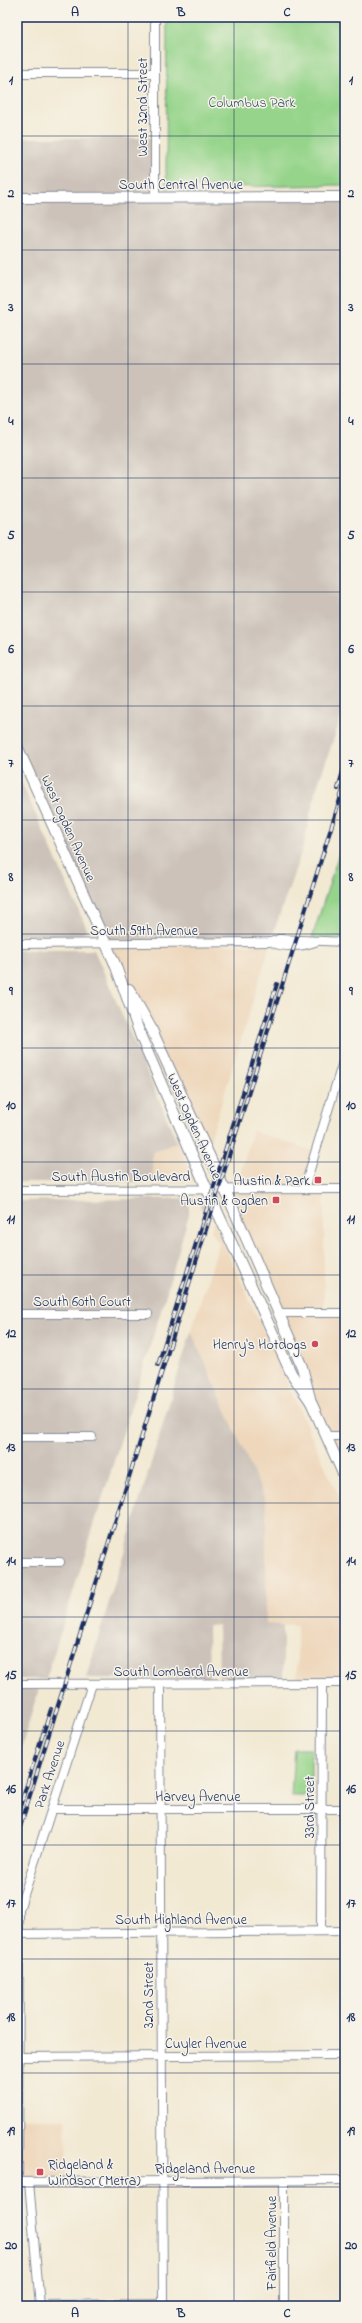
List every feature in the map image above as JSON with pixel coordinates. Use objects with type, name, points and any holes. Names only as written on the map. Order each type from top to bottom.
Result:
[{"type":"main road","name":"South Central Avenue","points":[[17,198],[345,197]]},
{"type":"main road","name":"West Ogden Avenue","points":[[17,746],[106,943],[141,1037],[208,1189],[291,1372],[311,1402]]},
{"type":"main road","name":"West Ogden Avenue","points":[[115,964],[151,1028],[224,1189],[303,1370],[311,1402],[345,1478]]},
{"type":"street","name":"West 32nd Street","points":[[155,17],[155,198]]},
{"type":"street","points":[[17,73],[155,73]]},
{"type":"street","name":"South 59th Avenue","points":[[17,944],[271,942],[279,946],[306,946],[315,942],[345,942]]},
{"type":"street","points":[[304,1189],[344,1063],[345,1055]]},
{"type":"street","name":"South Austin Boulevard","points":[[17,1190],[345,1189]]},
{"type":"street","points":[[278,1313],[345,1313]]},
{"type":"street","name":"South 60th Court","points":[[17,1314],[148,1314]]},
{"type":"street","points":[[326,1436],[345,1436]]},
{"type":"street","points":[[17,1437],[92,1437]]},
{"type":"street","points":[[17,1562],[60,1562]]},
{"type":"street","name":"33rd Street","points":[[321,1931],[322,1683]]},
{"type":"street","name":"South Lombard Avenue","points":[[17,1684],[345,1683]]},
{"type":"street","name":"Park Avenue","points":[[18,2182],[18,1910],[92,1684]]},
{"type":"street","name":"32nd Street","points":[[160,1684],[163,2305]]},
{"type":"street","name":"Harvey Avenue","points":[[52,1809],[345,1808]]},
{"type":"street","name":"South Highland Avenue","points":[[18,1934],[345,1931]]},
{"type":"street","name":"Cuyler Avenue","points":[[18,2057],[345,2055]]},
{"type":"street","name":"Fairfield Avenue","points":[[284,2180],[284,2306]]},
{"type":"street","name":"Ridgeland Avenue","points":[[18,2182],[345,2180]]},
{"type":"street","points":[[29,2182],[40,2306],[163,2305]]},
{"type":"shaded area","points":[[17,138],[154,138],[154,200],[345,200],[345,706],[315,793],[303,847],[271,940],[107,941],[17,741]]},
{"type":"shaded area","points":[[17,773],[87,929],[84,933],[76,935],[17,935]]},
{"type":"shaded area","points":[[270,945],[208,1147],[107,946]]},
{"type":"shaded area","points":[[17,950],[94,950],[177,1142],[152,1153],[153,1182],[17,1182]]},
{"type":"shaded area","points":[[253,1131],[313,1151],[302,1187],[236,1187]]},
{"type":"shaded area","points":[[177,1142],[196,1182],[153,1182],[152,1153]]},
{"type":"shaded area","points":[[227,1191],[324,1191],[324,1311],[345,1311],[345,1473]]},
{"type":"shaded area","points":[[198,1198],[205,1201],[202,1210],[199,1202],[189,1203],[189,1214],[164,1301],[46,1679],[17,1679],[17,1201]]},
{"type":"shaded area","points":[[214,1222],[345,1510],[345,1677],[297,1678],[297,1625],[266,1624],[266,1501],[191,1331],[219,1244],[211,1231]]},
{"type":"shaded area","points":[[191,1331],[266,1501],[266,1624],[283,1625],[283,1677],[219,1678],[218,1625],[208,1626],[209,1678],[86,1678]]},
{"type":"shaded area","points":[[17,1688],[39,1688],[17,1762]]},
{"type":"shaded area","points":[[20,2119],[66,2119],[67,2180],[20,2180]]},
{"type":"green space","name":"Columbus Park","points":[[167,17],[345,17],[345,185],[166,188]]},
{"type":"green space","points":[[345,835],[345,938],[312,938]]},
{"type":"green space","points":[[294,1749],[311,1749],[311,1796],[291,1796]]},
{"type":"railway","points":[[338,789],[345,764]]},
{"type":"railway","points":[[17,1837],[345,783]]},
{"type":"railway","points":[[158,1365],[277,984]]},
{"type":"railway","points":[[17,1816],[51,1709]]},
{"type":"place","name":"Austin & Park","points":[[318,1180]]},
{"type":"place","name":"Austin & Ogden","points":[[276,1200]]},
{"type":"place","name":"Henry's Hotdogs","points":[[315,1344]]},
{"type":"place","name":"Ridgeland & Windsor (Metra)","points":[[40,2172]]}]
